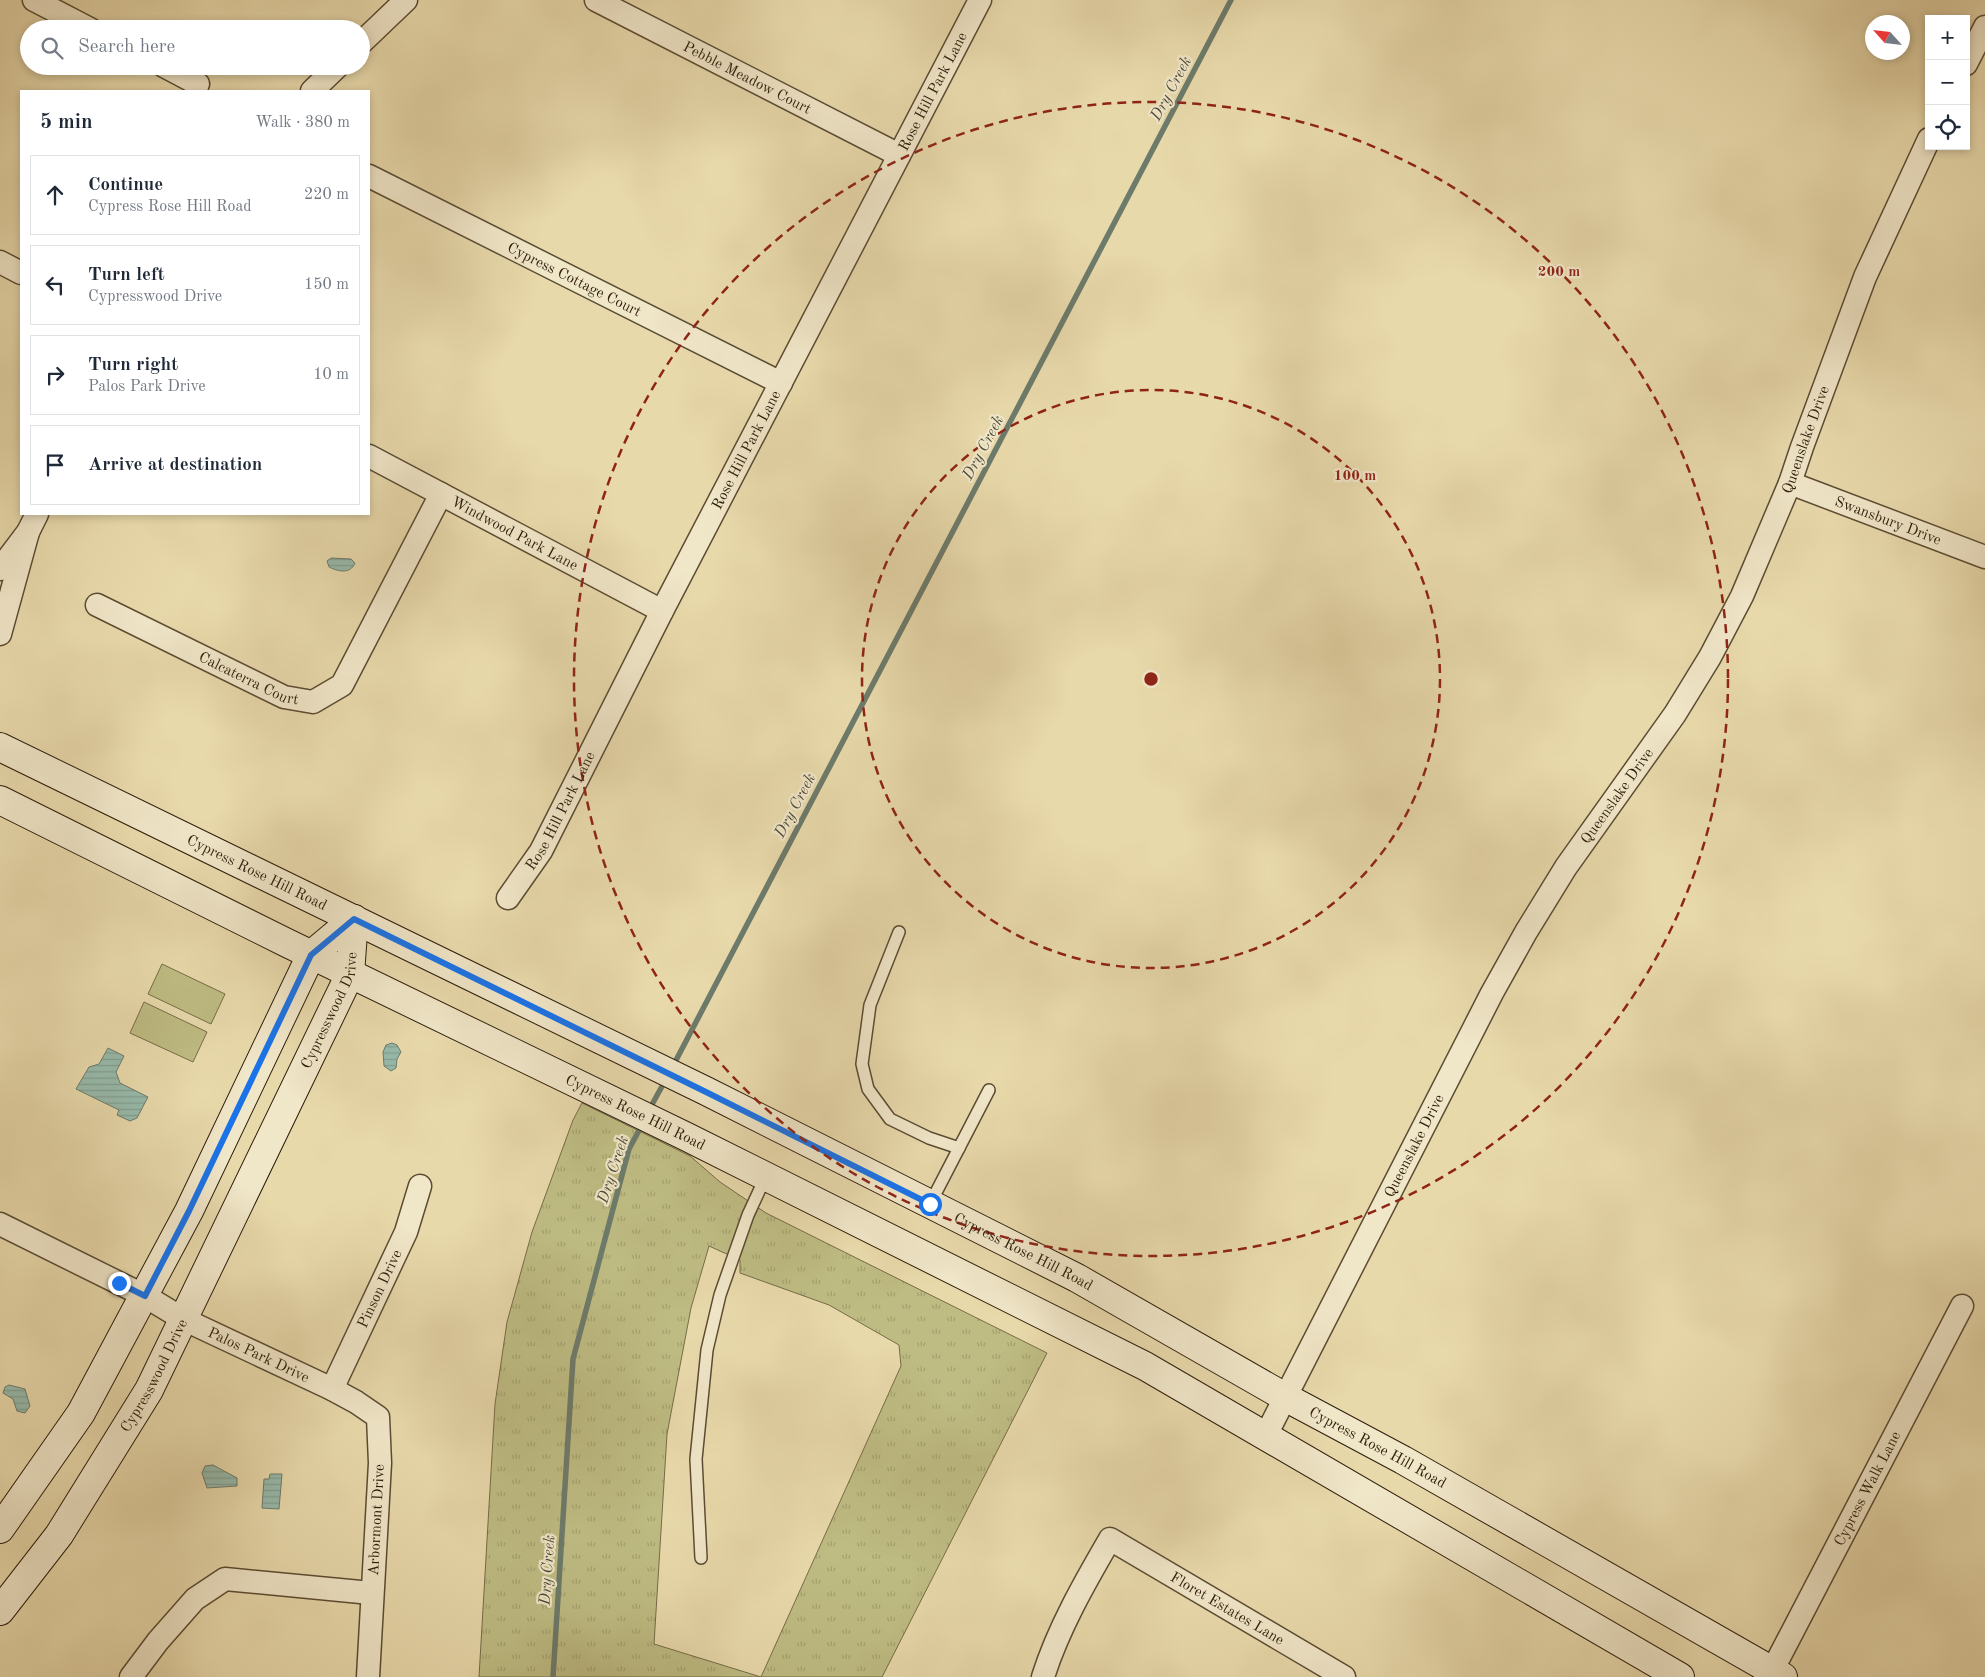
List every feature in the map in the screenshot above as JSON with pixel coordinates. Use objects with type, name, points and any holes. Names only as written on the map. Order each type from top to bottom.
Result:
[{"type":"main road","name":"Cypress Rose Hill Road","points":[[0,747],[636,1057],[1077,1278],[1285,1397],[1403,1460],[1773,1675]]},
{"type":"main road","name":"Cypress Rose Hill Road","points":[[0,800],[311,955],[766,1176],[1145,1366],[1680,1677]]},
{"type":"main road","name":"Cypresswood Drive","points":[[0,1529],[82,1413],[189,1211],[311,955],[354,919]]},
{"type":"main road","name":"Cypresswood Drive","points":[[0,1612],[59,1535],[148,1390],[350,974],[354,919]]},
{"type":"street","points":[[34,0],[73,20]]},
{"type":"street","points":[[370,35],[406,0]]},
{"type":"street","name":"Pebble Meadow Court","points":[[596,0],[899,155]]},
{"type":"street","name":"Rose Hill Park Lane","points":[[508,898],[542,852],[662,611],[980,0]]},
{"type":"street","points":[[1968,60],[1985,28]]},
{"type":"street","points":[[181,75],[198,84]]},
{"type":"street","points":[[313,90],[329,75]]},
{"type":"street","name":"Queenslake Drive","points":[[1266,1435],[1492,993],[1566,867],[1675,714],[1710,658],[1742,596],[1790,483],[1865,277],[1925,148]]},
{"type":"street","name":"Cypress Cottage Court","points":[[370,177],[781,383]]},
{"type":"street","points":[[0,262],[20,273]]},
{"type":"street","name":"Windwood Park Lane","points":[[370,457],[662,611]]},
{"type":"street","name":"Swansbury Drive","points":[[1790,483],[1985,557]]},
{"type":"street","name":"Calcaterra Court","points":[[98,605],[284,697],[313,702],[342,685],[441,494]]},
{"type":"street","points":[[0,569],[32,523]]},
{"type":"street","points":[[0,634],[32,523]]},
{"type":"street","name":"Pinson Drive","points":[[332,1388],[406,1232],[420,1186]]},
{"type":"street","name":"Palos Park Drive","points":[[0,1224],[145,1296],[183,1319],[332,1388]]},
{"type":"street","name":"Cypress Walk Lane","points":[[1773,1675],[1962,1306]]},
{"type":"street","name":"Arbormont Drive","points":[[332,1388],[378,1417],[380,1464],[368,1677]]},
{"type":"street","name":"Floret Estates Lane","points":[[1043,1677],[1049,1657],[1089,1576],[1110,1539],[1344,1677]]},
{"type":"street","points":[[131,1677],[158,1641],[194,1599],[226,1579],[372,1593]]},
{"type":"lane","points":[[899,932],[870,1005],[862,1064],[868,1089],[890,1119],[929,1138],[959,1148]]},
{"type":"lane","points":[[930,1204],[989,1090]]},
{"type":"lane","points":[[701,1558],[696,1459],[707,1350],[723,1286],[748,1215],[766,1176]]},
{"type":"green space","points":[[162,964],[225,994],[211,1024],[148,994]]},
{"type":"green space","points":[[144,1002],[207,1032],[193,1062],[130,1033]]},
{"type":"green space","points":[[582,1103],[690,1156],[720,1182],[766,1213],[1047,1353],[882,1677],[761,1677],[479,1677],[495,1404],[507,1322],[532,1232],[573,1120]],"holes":[[[709,1246],[740,1260],[740,1273],[829,1305],[899,1345],[901,1366],[761,1677],[654,1644],[667,1434],[691,1308]]]},
{"type":"shaded area","points":[[331,558],[351,559],[355,563],[347,571],[339,571],[329,567],[327,561]]},
{"type":"shaded area","points":[[392,1043],[397,1045],[401,1052],[397,1059],[396,1068],[391,1071],[384,1066],[383,1052],[386,1045]]},
{"type":"shaded area","points":[[108,1048],[124,1056],[116,1072],[120,1083],[148,1097],[137,1118],[130,1121],[117,1115],[119,1110],[76,1089],[89,1067],[99,1064]]},
{"type":"shaded area","points":[[9,1385],[25,1389],[30,1406],[25,1413],[17,1411],[13,1399],[3,1393],[5,1387]]},
{"type":"shaded area","points":[[213,1465],[237,1478],[237,1486],[207,1488],[202,1473],[205,1466]]},
{"type":"shaded area","points":[[270,1474],[282,1474],[279,1509],[262,1508],[264,1479],[269,1479]]},
{"type":"waterway","name":"Dry Creek","points":[[673,1066],[1231,0]]},
{"type":"waterway","name":"Dry Creek","points":[[649,1110],[666,1079]]},
{"type":"waterway","name":"Dry Creek","points":[[553,1677],[573,1359],[629,1149],[643,1123]]},
{"type":"route","points":[[119,1283],[145,1296],[189,1211],[311,955],[354,919],[930,1204]]}]
